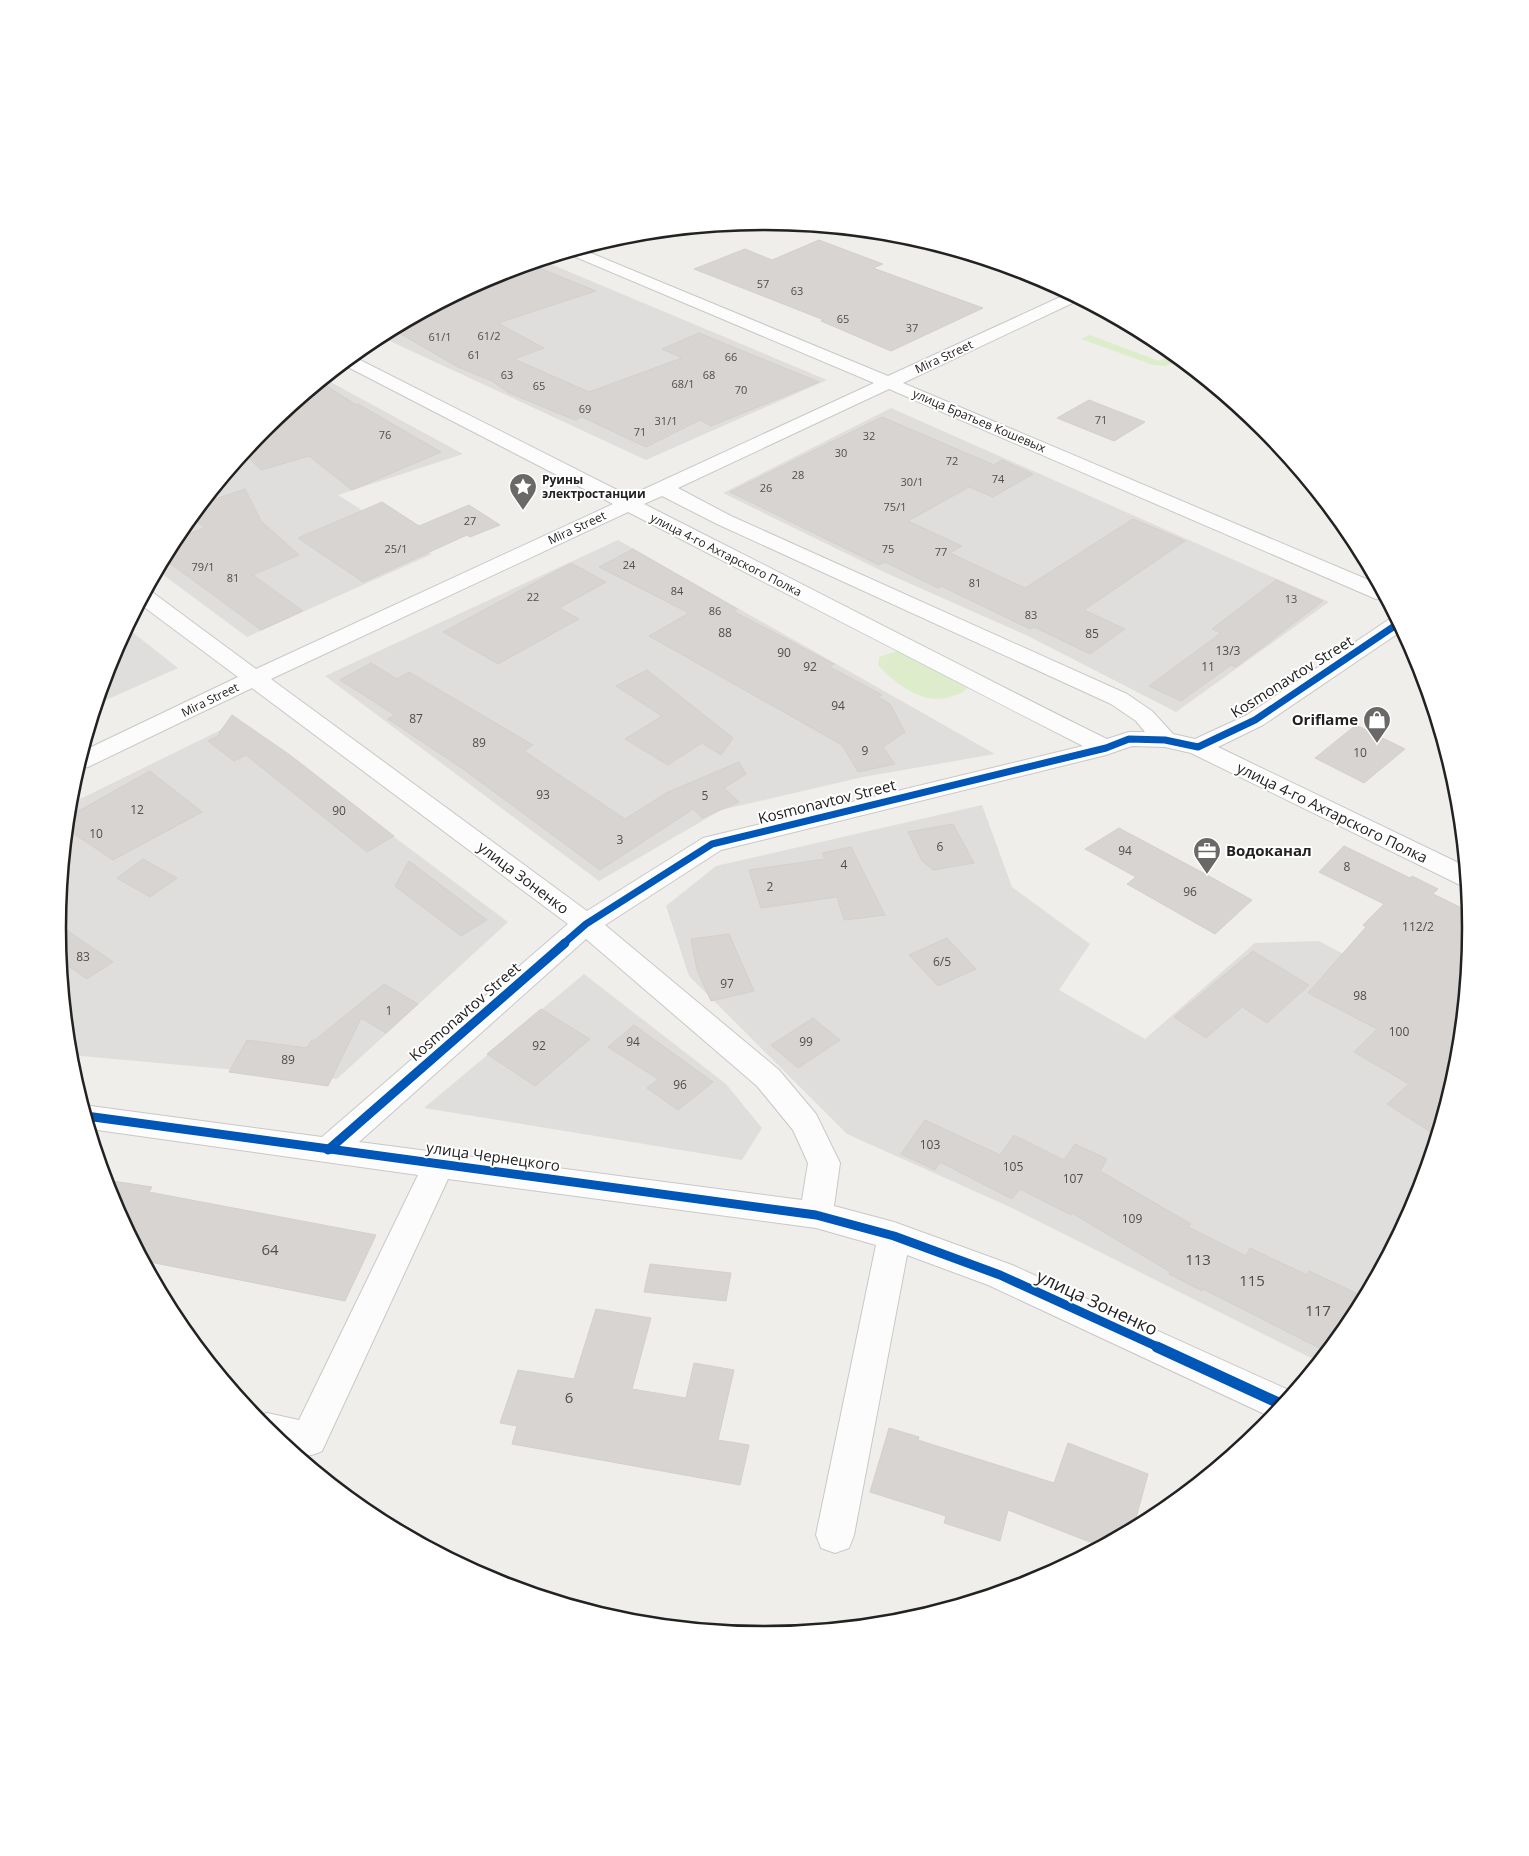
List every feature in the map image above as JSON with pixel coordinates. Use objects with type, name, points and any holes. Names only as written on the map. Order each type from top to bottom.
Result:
[{"type":"street","name":"улица Братьев Кошевых","points":[[582,255],[1375,590]]},
{"type":"street","name":"Mira Street","points":[[87,758],[255,678],[1068,299]]},
{"type":"street","name":"улица 4-го Ахтарского Полка","points":[[354,364],[627,505],[1106,748]]},
{"type":"street","points":[[664,489],[724,520],[1119,698],[1144,716],[1165,740]]},
{"type":"street","name":"улица Зоненко","points":[[148,600],[586,924],[768,1078],[805,1123],[824,1163],[816,1215]]},
{"type":"street","name":"Kosmonavtov Street","points":[[328,1150],[586,924],[712,844],[1106,748],[1129,739],[1165,740],[1198,747],[1255,720],[1394,626]]},
{"type":"street","name":"улица 4-го Ахтарского Полка","points":[[1198,747],[1460,875]]},
{"type":"street","name":"улица Чернецкого","points":[[92,1117],[816,1215],[894,1236]]},
{"type":"street","points":[[283,1433],[309,1439],[439,1164]]},
{"type":"street","points":[[835,1535],[894,1236]]},
{"type":"street","name":"улица Зоненко","points":[[894,1236],[1000,1275],[1276,1402]]},
{"type":"shaded area","points":[[550,264],[827,380],[646,460],[388,340],[415,323],[456,302],[497,283]]},
{"type":"shaded area","points":[[330,382],[463,454],[338,495],[432,554],[247,637],[163,575],[184,540],[211,503],[271,434],[304,403]]},
{"type":"shaded area","points":[[891,408],[1329,602],[1176,712],[1028,636],[886,573],[723,493]]},
{"type":"shaded area","points":[[618,540],[995,754],[863,777],[721,810],[599,881],[325,676]]},
{"type":"shaded area","points":[[132,632],[178,668],[104,701]]},
{"type":"shaded area","points":[[239,721],[508,922],[337,1079],[79,1056],[72,1019],[66,928],[72,837],[79,800]]},
{"type":"shaded area","points":[[982,805],[1012,887],[1090,944],[1059,990],[1145,1039],[1255,943],[1319,941],[1457,1015],[1439,1109],[1410,1195],[1391,1237],[1369,1277],[1345,1316],[1318,1353],[1313,1359],[1012,1208],[847,1134],[689,976],[666,906],[716,866]]},
{"type":"shaded area","points":[[584,974],[726,1084],[762,1128],[742,1160],[424,1108]]},
{"type":"green space","points":[[1090,335],[1159,361],[1167,357],[1173,362],[1166,366],[1153,365],[1081,339]]},
{"type":"green space","points":[[897,651],[909,655],[969,686],[960,694],[943,699],[932,699],[912,692],[885,673],[878,665],[879,657]]},
{"type":"building","points":[[819,240],[883,264],[873,268],[983,308],[891,351],[821,321],[824,320],[694,269],[745,249],[772,260]]},
{"type":"building","points":[[538,268],[596,291],[498,323],[544,348],[514,359],[589,392],[682,358],[662,349],[699,333],[819,382],[711,426],[700,420],[646,447],[582,417],[575,420],[509,393],[492,381],[458,367],[399,333],[456,302],[497,283]]},
{"type":"building","points":[[326,385],[356,405],[358,404],[441,452],[352,490],[309,456],[261,470],[249,458],[271,434]]},
{"type":"building","points":[[1089,400],[1145,422],[1114,441],[1057,418]]},
{"type":"building","points":[[882,417],[994,465],[1002,460],[1033,474],[993,497],[969,487],[908,521],[962,546],[950,553],[1025,588],[1133,519],[1185,541],[1084,610],[1125,629],[1090,654],[1034,627],[1030,629],[941,586],[938,588],[885,562],[879,565],[730,492]]},
{"type":"building","points":[[245,489],[261,521],[299,555],[253,575],[303,611],[261,630],[170,563],[188,534],[204,528],[198,522],[214,499]]},
{"type":"building","points":[[382,502],[419,526],[469,505],[500,525],[470,537],[467,535],[363,582],[298,538]]},
{"type":"building","points":[[633,549],[737,609],[733,611],[834,664],[830,667],[882,695],[878,697],[890,704],[905,732],[883,747],[895,764],[858,772],[842,745],[649,636],[689,613],[599,567]]},
{"type":"building","points":[[571,563],[606,582],[559,608],[579,619],[498,664],[443,632]]},
{"type":"building","points":[[1276,580],[1323,601],[1236,667],[1231,665],[1181,701],[1149,686],[1221,633],[1212,629]]},
{"type":"building","points":[[371,663],[397,679],[409,672],[533,745],[524,751],[625,819],[668,792],[739,762],[746,774],[724,788],[739,802],[702,818],[693,809],[600,870],[463,769],[388,719],[395,715],[340,680]]},
{"type":"building","points":[[647,670],[733,738],[721,755],[702,743],[668,765],[625,739],[662,716],[616,686]]},
{"type":"building","points":[[232,715],[290,755],[394,836],[367,852],[246,755],[234,761],[208,741],[221,734],[219,733]]},
{"type":"building","points":[[1356,725],[1405,749],[1364,783],[1315,758]]},
{"type":"building","points":[[150,771],[202,812],[113,860],[73,833],[76,812]]},
{"type":"building","points":[[953,824],[974,863],[933,870],[922,861],[908,832]]},
{"type":"building","points":[[1119,828],[1252,900],[1215,934],[1127,884],[1136,877],[1085,849]]},
{"type":"building","points":[[1344,846],[1410,878],[1412,876],[1438,889],[1433,894],[1462,908],[1461,974],[1457,1019],[1449,1064],[1432,1133],[1387,1104],[1409,1084],[1354,1052],[1377,1029],[1308,993],[1366,927],[1363,925],[1384,904],[1319,872]]},
{"type":"building","points":[[851,847],[885,915],[844,920],[837,897],[761,908],[749,870],[825,859],[822,853]]},
{"type":"building","points":[[143,859],[177,878],[150,897],[117,878]]},
{"type":"building","points":[[409,861],[487,920],[461,936],[395,886]]},
{"type":"building","points":[[66,930],[113,962],[87,979],[68,966]]},
{"type":"building","points":[[729,934],[754,991],[711,1001],[697,970],[691,939]]},
{"type":"building","points":[[947,938],[976,969],[938,986],[909,955]]},
{"type":"building","points":[[1253,951],[1309,985],[1267,1023],[1242,1007],[1206,1038],[1174,1017]]},
{"type":"building","points":[[384,984],[418,1004],[386,1033],[361,1018],[328,1086],[229,1072],[247,1040],[307,1048],[312,1040],[315,1040]]},
{"type":"building","points":[[541,1009],[590,1039],[535,1086],[487,1054]]},
{"type":"building","points":[[813,1018],[840,1040],[798,1068],[771,1045]]},
{"type":"building","points":[[634,1025],[713,1082],[678,1110],[647,1088],[658,1079],[608,1047]]},
{"type":"building","points":[[925,1120],[1000,1155],[1014,1135],[1064,1160],[1075,1144],[1107,1159],[1100,1171],[1191,1224],[1188,1227],[1246,1256],[1250,1248],[1307,1275],[1309,1271],[1356,1293],[1345,1316],[1321,1349],[1203,1289],[1202,1291],[1169,1274],[1170,1272],[1072,1213],[1071,1215],[1020,1189],[1012,1199],[940,1162],[935,1170],[901,1154]]},
{"type":"building","points":[[114,1181],[152,1187],[149,1192],[376,1235],[345,1301],[152,1262],[138,1237]]},
{"type":"building","points":[[650,1264],[731,1273],[726,1301],[644,1292]]},
{"type":"building","points":[[596,1309],[651,1318],[632,1389],[686,1398],[694,1363],[734,1370],[718,1440],[749,1445],[740,1485],[512,1444],[517,1426],[500,1423],[518,1370],[574,1379]]},
{"type":"building","points":[[889,1428],[919,1437],[918,1440],[1054,1483],[1068,1443],[1148,1474],[1136,1519],[1094,1543],[1008,1510],[1000,1541],[944,1523],[946,1516],[870,1492]]},
{"type":"cycle path","points":[[328,1150],[586,924],[712,844],[1106,748],[1129,739],[1165,740],[1198,747],[1255,720],[1394,626]]},
{"type":"cycle path","points":[[92,1117],[816,1215],[894,1236],[1000,1275],[1276,1402]]},
{"type":"place","name":"Руины электростанции","points":[[523,511]]},
{"type":"place","name":"Oriflame","points":[[1377,744]]},
{"type":"place","name":"Водоканал","points":[[1207,875]]}]
